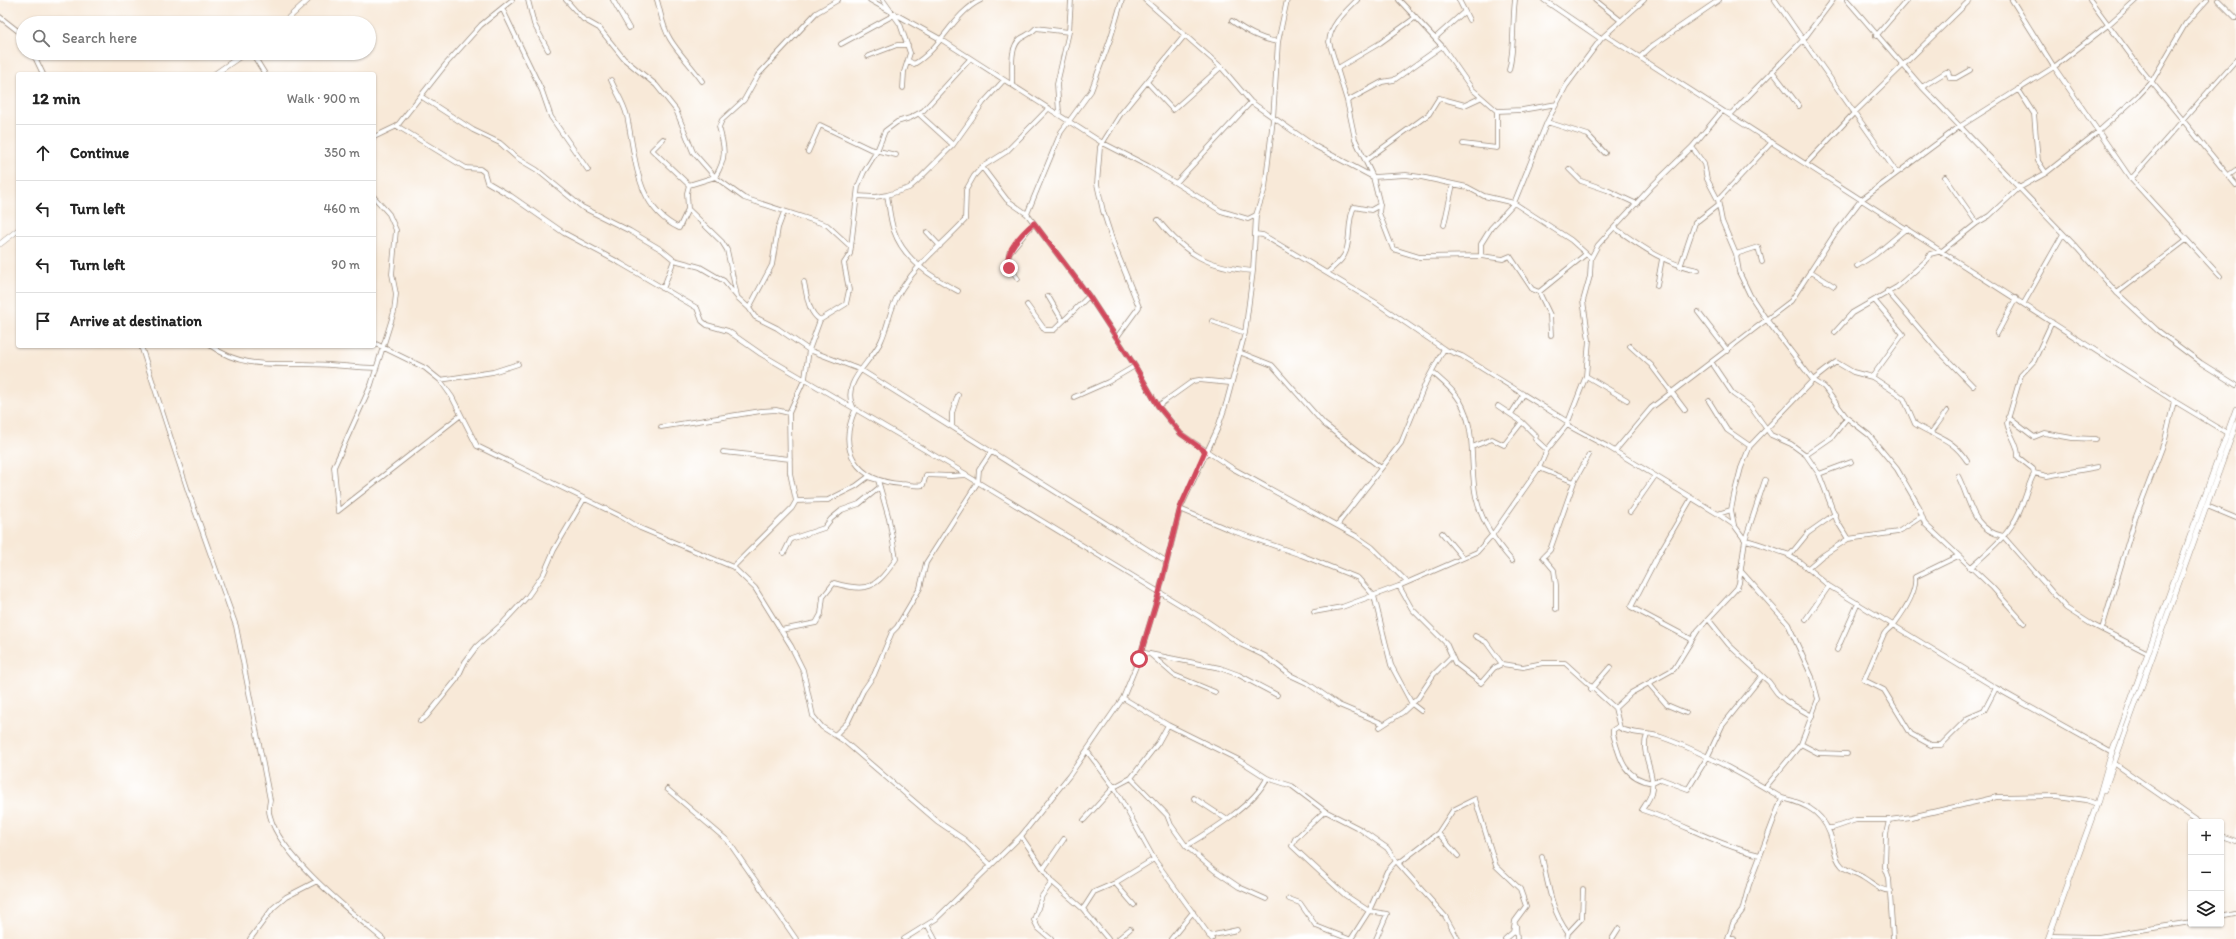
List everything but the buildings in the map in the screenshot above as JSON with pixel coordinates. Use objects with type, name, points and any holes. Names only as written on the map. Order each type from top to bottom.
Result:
[{"type":"street","points":[[291,16],[308,0]]},
{"type":"street","points":[[376,136],[397,126],[422,97],[446,64],[482,25],[512,0]]},
{"type":"street","points":[[528,0],[534,24],[548,50]]},
{"type":"street","points":[[566,0],[583,19],[599,28],[624,59],[656,85],[676,110],[693,152],[714,177],[744,198],[784,212],[818,221],[827,226],[851,247]]},
{"type":"street","points":[[613,0],[628,28]]},
{"type":"street","points":[[657,0],[663,26],[670,39],[702,81]]},
{"type":"street","points":[[689,185],[714,177],[723,165],[724,149],[719,127],[722,120],[744,100],[758,75],[816,13],[838,0]]},
{"type":"street","points":[[870,0],[894,15],[942,40],[1004,80],[1012,83],[1102,142],[1176,183],[1221,211],[1248,219],[1256,215]]},
{"type":"street","points":[[883,0],[900,24],[910,53],[909,61],[904,72],[903,88]]},
{"type":"street","points":[[909,61],[914,64],[925,58],[942,40],[954,24],[976,2],[981,0]]},
{"type":"street","points":[[1059,113],[1057,84],[1069,32],[1070,0]]},
{"type":"street","points":[[1027,214],[1061,132],[1091,91],[1110,40],[1122,0]]},
{"type":"street","points":[[1146,0],[1221,67],[1251,102],[1313,145],[1374,177],[1406,175],[1473,189],[1484,196],[1514,203],[1571,240],[1591,258]]},
{"type":"street","points":[[904,939],[928,926],[1021,836],[1087,751],[1123,698],[1139,659],[1159,593],[1180,508],[1219,423],[1226,404],[1230,383],[1245,333],[1253,270],[1256,215],[1265,188],[1273,118],[1278,42],[1287,0]]},
{"type":"street","points":[[1357,0],[1329,33],[1329,42],[1332,57],[1338,68],[1341,84],[1347,101],[1355,139],[1374,177],[1380,205],[1379,213],[1393,249],[1419,257],[1482,256],[1503,259],[1510,256],[1532,289],[1539,292],[1550,315],[1551,335]]},
{"type":"street","points":[[1399,0],[1442,46],[1453,60],[1460,74],[1480,98],[1498,111],[1522,110],[1557,104]]},
{"type":"street","points":[[1459,0],[1469,20]]},
{"type":"street","points":[[1509,70],[1514,43],[1513,19],[1516,0]]},
{"type":"street","points":[[1544,0],[1601,39]]},
{"type":"street","points":[[1595,0],[1620,20]]},
{"type":"street","points":[[1482,256],[1481,244],[1491,228],[1514,203],[1547,122],[1566,86],[1601,39],[1620,20],[1644,0]]},
{"type":"street","points":[[1640,57],[1652,46],[1719,0]]},
{"type":"street","points":[[1775,0],[1897,173]]},
{"type":"street","points":[[1722,111],[1731,114],[1803,40],[1833,0]]},
{"type":"street","points":[[1847,0],[1876,36],[1922,87],[2063,234],[2117,293],[2157,330],[2201,363],[2236,385]]},
{"type":"street","points":[[1876,36],[1908,0]]},
{"type":"street","points":[[1806,164],[1854,113],[1904,66],[1970,0]]},
{"type":"street","points":[[2012,0],[2054,67],[2131,179],[2220,276]]},
{"type":"street","points":[[2090,0],[2141,69],[2236,184]]},
{"type":"street","points":[[1615,451],[1618,445],[1650,408],[1692,375],[1728,351],[1766,319],[1791,301],[1810,271],[1861,200],[1959,127],[2054,67],[2108,25],[2136,0]]},
{"type":"street","points":[[1835,332],[1852,313],[1897,287],[1913,274],[1930,254],[1942,251],[1977,223],[1989,216],[2019,188],[2046,173],[2099,131],[2152,81],[2186,23],[2207,0]]},
{"type":"street","points":[[2218,0],[2236,18]]},
{"type":"street","points":[[502,8],[542,91],[551,117],[588,170]]},
{"type":"street","points":[[1435,38],[1464,12]]},
{"type":"street","points":[[841,44],[894,15]]},
{"type":"street","points":[[0,17],[16,30]]},
{"type":"street","points":[[1338,68],[1380,43],[1416,17]]},
{"type":"street","points":[[1232,20],[1247,32],[1263,40],[1278,42]]},
{"type":"street","points":[[1012,83],[1013,50],[1020,39],[1030,35],[1036,28],[1069,32]]},
{"type":"street","points":[[1117,336],[1139,307],[1114,245],[1103,211],[1097,184],[1102,142],[1146,82],[1185,35]]},
{"type":"street","points":[[1605,35],[2016,298],[2174,402],[2227,434]]},
{"type":"street","points":[[868,56],[897,45],[908,45]]},
{"type":"street","points":[[1347,101],[1382,82],[1394,80],[1442,46]]},
{"type":"street","points":[[733,567],[792,508],[796,501],[790,473],[789,414],[805,378],[809,350],[820,320],[829,313],[844,307],[848,302],[849,290],[844,263],[850,254],[857,196],[864,172],[877,151],[885,131],[897,122],[919,114],[970,59]]},
{"type":"street","points":[[37,60],[42,72]]},
{"type":"street","points":[[218,72],[235,60]]},
{"type":"street","points":[[256,60],[264,72]]},
{"type":"street","points":[[2131,179],[2236,60]]},
{"type":"street","points":[[1146,82],[1173,110],[1221,67]]},
{"type":"street","points":[[1922,87],[1946,72],[1948,72],[1950,78],[1956,78],[1970,70]]},
{"type":"street","points":[[1772,71],[1799,106]]},
{"type":"street","points":[[611,80],[625,111],[634,157],[643,191],[662,217],[679,228],[688,209],[687,194],[689,185]]},
{"type":"street","points":[[857,196],[875,197],[909,188],[953,145],[983,103],[1004,80]]},
{"type":"street","points":[[2018,89],[2034,114],[2038,161],[2046,173]]},
{"type":"street","points":[[422,97],[472,130],[500,143],[517,158],[537,170],[582,207],[630,231],[674,260],[700,267],[724,281],[738,298],[749,308],[755,317],[778,328],[809,350],[861,370],[1166,561]]},
{"type":"street","points":[[1366,160],[1429,114],[1439,98],[1465,105],[1480,98]]},
{"type":"street","points":[[1176,183],[1251,102]]},
{"type":"street","points":[[856,410],[852,405],[850,390],[853,381],[881,340],[898,296],[920,267],[965,220],[966,190],[974,176],[982,167],[1006,152],[1049,108]]},
{"type":"street","points":[[1463,144],[1497,148],[1498,111]]},
{"type":"street","points":[[1314,612],[1342,608],[1399,586],[1462,557],[1477,552],[1493,534],[1539,468],[1547,450],[1568,424],[1586,376],[1589,340],[1582,301],[1590,276],[1591,258],[1598,245],[1692,147],[1722,111]]},
{"type":"street","points":[[919,114],[953,145]]},
{"type":"street","points":[[1547,122],[1588,135],[1605,153]]},
{"type":"street","points":[[808,152],[820,125],[877,151],[896,156]]},
{"type":"street","points":[[397,126],[466,168],[480,169],[484,172],[487,182],[511,196],[564,233],[620,263],[697,308],[702,321],[707,325],[728,331],[761,354],[805,378],[978,482],[1202,618],[1242,645],[1265,656],[1290,675],[1307,683],[1339,705],[1382,725],[1404,712],[1412,704],[1434,674],[1451,657]]},
{"type":"street","points":[[663,139],[652,150],[689,185]]},
{"type":"street","points":[[1718,200],[1772,142]]},
{"type":"street","points":[[1692,147],[1704,164],[1707,180],[1718,200],[1722,221],[1736,254],[1739,272],[1750,295],[1766,319],[1813,380],[1824,387],[1847,418],[1869,436],[1897,469],[1918,505],[1921,517],[1925,524],[2010,606],[2024,623]]},
{"type":"street","points":[[982,167],[1007,200],[1027,214],[1089,296],[1117,336],[1158,406],[1184,437],[1205,451],[1338,526],[1372,547],[1407,582]]},
{"type":"street","points":[[1569,170],[1581,181],[1607,190],[1637,204]]},
{"type":"street","points":[[2228,175],[2236,170]]},
{"type":"street","points":[[1945,177],[1977,223]]},
{"type":"street","points":[[1444,225],[1453,184]]},
{"type":"street","points":[[887,195],[894,232],[920,267],[939,281],[958,291]]},
{"type":"street","points":[[376,199],[389,214],[396,230],[392,274],[396,294],[394,312],[371,385],[334,467],[338,511],[461,415]]},
{"type":"street","points":[[1328,273],[1341,261],[1346,252],[1350,232],[1349,220],[1354,207],[1371,210],[1380,205]]},
{"type":"street","points":[[1680,267],[1695,223],[1718,205]]},
{"type":"street","points":[[688,209],[722,242],[727,250],[738,298]]},
{"type":"street","points":[[749,308],[772,265],[778,228],[784,212]]},
{"type":"street","points":[[1158,220],[1169,234],[1194,255],[1210,264],[1229,269],[1253,270]]},
{"type":"street","points":[[1018,279],[1008,264],[1009,253],[1034,223]]},
{"type":"street","points":[[1615,228],[1662,259],[1680,267],[1698,270]]},
{"type":"street","points":[[1857,266],[1876,254],[1906,228]]},
{"type":"street","points":[[0,244],[16,232]]},
{"type":"street","points":[[927,232],[940,246]]},
{"type":"street","points":[[1255,234],[1263,235],[1328,273],[1375,302],[1444,349],[1462,356],[1568,424],[1734,524]]},
{"type":"street","points":[[2024,304],[2063,234]]},
{"type":"street","points":[[2117,293],[2186,240]]},
{"type":"street","points":[[1736,254],[1758,247],[1762,262]]},
{"type":"street","points":[[1539,292],[1586,254]]},
{"type":"street","points":[[1657,286],[1662,259]]},
{"type":"street","points":[[664,289],[674,260]]},
{"type":"street","points":[[1810,271],[1834,286]]},
{"type":"street","points":[[804,282],[810,309],[815,317],[820,320]]},
{"type":"street","points":[[1888,291],[1932,344],[1973,386]]},
{"type":"street","points":[[1048,296],[1062,320]]},
{"type":"street","points":[[1027,305],[1045,330],[1054,330],[1062,320],[1089,296]]},
{"type":"street","points":[[1997,334],[2016,298]]},
{"type":"street","points":[[1872,377],[1903,334],[1888,319],[1875,301]]},
{"type":"street","points":[[1698,312],[1728,351]]},
{"type":"street","points":[[1212,321],[1245,333]]},
{"type":"street","points":[[2034,473],[2033,469],[2018,457],[2016,443],[2008,428],[2008,417],[2021,375],[2034,361],[2052,322]]},
{"type":"street","points":[[376,344],[425,368],[440,380],[478,446],[640,528],[733,567],[755,588],[781,630],[803,670],[813,716],[822,727],[844,741],[937,821],[965,840],[991,865]]},
{"type":"street","points":[[1630,346],[1646,360],[1685,410]]},
{"type":"street","points":[[141,348],[188,491],[236,626],[270,800],[269,814],[286,846],[317,881],[383,939]]},
{"type":"street","points":[[213,348],[217,351],[254,364],[303,364],[376,368]]},
{"type":"street","points":[[1338,526],[1340,521],[1401,443],[1432,372],[1444,349]]},
{"type":"street","points":[[1239,352],[1272,365],[1324,424],[1381,468]]},
{"type":"street","points":[[1967,461],[1958,448],[1941,436],[1931,433],[1915,424],[1904,400],[1872,377],[1853,372],[1836,362],[1813,380],[1750,446],[1741,468],[1731,510],[1734,524],[1745,540],[1761,543],[1772,549],[1790,555],[1789,556],[1800,562],[1829,586],[1894,624],[1996,688],[2112,753]]},
{"type":"street","points":[[1712,363],[1733,394],[1750,406],[1775,438],[1791,444],[1806,455],[1819,474],[1835,514],[1848,539]]},
{"type":"street","points":[[440,380],[493,372],[518,364]]},
{"type":"street","points":[[1074,397],[1108,382],[1135,366]]},
{"type":"street","points":[[1432,372],[1455,394],[1461,402],[1472,447],[1476,498],[1498,544],[1512,561]]},
{"type":"street","points":[[1586,376],[1627,400]]},
{"type":"street","points":[[1158,406],[1193,382],[1199,380],[1230,383]]},
{"type":"street","points":[[952,427],[952,413],[958,395]]},
{"type":"street","points":[[1511,414],[1523,395]]},
{"type":"street","points":[[1709,401],[1727,430],[1750,446]]},
{"type":"street","points":[[2102,628],[2135,519],[2165,440],[2174,402]]},
{"type":"street","points":[[1498,406],[1522,422],[1536,436],[1535,440],[1547,450]]},
{"type":"street","points":[[2051,938],[2114,763],[2148,653],[2236,408]]},
{"type":"street","points":[[661,427],[761,411],[776,410],[789,414]]},
{"type":"street","points":[[781,630],[816,623],[821,614],[823,597],[834,583],[855,589],[868,588],[888,570],[896,559],[889,519],[878,480],[862,470],[851,457],[848,426],[856,410]]},
{"type":"street","points":[[1931,433],[1947,411]]},
{"type":"street","points":[[2008,417],[2036,437],[2044,433],[2072,438],[2096,439]]},
{"type":"street","points":[[1806,455],[1832,437],[1847,418]]},
{"type":"street","points":[[1472,447],[1492,439],[1504,445],[1522,422]]},
{"type":"street","points":[[2051,938],[2097,804],[2112,753],[2127,720],[2236,424]]},
{"type":"street","points":[[1608,447],[1618,445]]},
{"type":"street","points":[[723,452],[790,459]]},
{"type":"street","points":[[835,735],[848,722],[863,691],[874,675],[892,632],[897,627],[920,588],[926,564],[978,482],[979,470],[991,452]]},
{"type":"street","points":[[1556,609],[1556,585],[1554,570],[1543,556],[1550,550],[1574,482],[1589,455]]},
{"type":"street","points":[[1819,474],[1851,462]]},
{"type":"street","points":[[2034,473],[2047,476],[2098,467]]},
{"type":"street","points":[[1539,468],[1574,482]]},
{"type":"street","points":[[1970,568],[2003,536],[2019,512],[2026,490],[2034,473]]},
{"type":"street","points":[[796,501],[828,500],[856,486],[868,477],[917,486],[923,485],[926,475],[966,475]]},
{"type":"street","points":[[1630,512],[1655,476]]},
{"type":"street","points":[[1958,476],[1977,522],[1994,534],[2003,536],[2066,608],[2148,653]]},
{"type":"street","points":[[1615,708],[1631,693],[1674,670],[1691,639],[1737,588],[1745,540],[1765,480]]},
{"type":"street","points":[[784,553],[791,539],[824,528],[831,519],[842,510],[859,504],[880,487]]},
{"type":"street","points":[[420,721],[426,717],[457,679],[465,662],[477,646],[502,625],[528,596],[544,573],[554,550],[584,499]]},
{"type":"street","points":[[1691,499],[1656,559],[1631,607],[1691,639]]},
{"type":"street","points":[[2207,506],[2236,518]]},
{"type":"street","points":[[1180,508],[1230,530],[1301,555],[1358,578],[1374,596],[1391,665],[1412,704],[1421,711]]},
{"type":"street","points":[[1718,514],[1731,510]]},
{"type":"street","points":[[1790,555],[1808,533],[1835,514]]},
{"type":"street","points":[[1807,569],[1822,556],[1848,539],[1898,532],[1921,517]]},
{"type":"street","points":[[1442,533],[1462,557]]},
{"type":"street","points":[[1958,556],[1915,577],[1916,585],[1894,624],[1887,629],[1884,634],[1864,680],[1884,690],[1911,734],[1927,743],[1941,745],[1968,718],[1984,711],[1996,688]]},
{"type":"street","points":[[1740,570],[1763,594],[1791,630],[1812,676],[1818,699],[1801,744],[1765,788]]},
{"type":"street","points":[[1399,586],[1412,609],[1446,643],[1455,663],[1482,683],[1494,668],[1502,664],[1523,667],[1565,663],[1591,689],[1615,708],[1619,726],[1630,733],[1640,732],[1647,735],[1660,737],[1707,758],[1782,798],[1813,809],[1828,828],[1834,850],[1842,866],[1863,877],[1880,890],[1891,891]]},
{"type":"street","points":[[1806,619],[1829,586]]},
{"type":"street","points":[[1837,650],[1858,603]]},
{"type":"street","points":[[1709,620],[1729,645],[1786,701],[1812,716]]},
{"type":"street","points":[[1475,636],[1486,642],[1502,664]]},
{"type":"street","points":[[1145,641],[1148,653],[1174,675],[1215,692]]},
{"type":"street","points":[[1139,659],[1148,653],[1220,668],[1239,675],[1277,695]]},
{"type":"street","points":[[1591,689],[1610,667]]},
{"type":"street","points":[[1619,726],[1613,731],[1620,759],[1627,771],[1636,779],[1653,784],[1661,779],[1688,788],[1707,758],[1722,726],[1762,676]]},
{"type":"street","points":[[1649,684],[1667,705],[1686,713]]},
{"type":"street","points":[[1123,698],[1168,725],[1239,760],[1267,778],[1292,786],[1325,811],[1360,829],[1387,848],[1397,862],[1445,916],[1458,939]]},
{"type":"street","points":[[1084,820],[1114,787],[1130,778],[1161,740],[1168,725]]},
{"type":"street","points":[[1647,735],[1644,743],[1653,784],[1651,795],[1642,810],[1667,818],[1727,846],[1760,855]]},
{"type":"street","points":[[1801,744],[1818,753],[1847,754]]},
{"type":"street","points":[[1087,751],[1114,787],[1154,859],[1211,937],[1237,930]]},
{"type":"street","points":[[2114,763],[2195,819]]},
{"type":"street","points":[[1130,778],[1167,815],[1171,825],[1186,846],[1214,870],[1239,887],[1266,899]]},
{"type":"street","points":[[1186,846],[1251,800],[1262,788],[1267,778]]},
{"type":"street","points":[[666,789],[728,841],[796,939]]},
{"type":"street","points":[[1828,828],[1833,828],[1856,820],[1912,818],[1997,797],[2057,796],[2086,800],[2097,804]]},
{"type":"street","points":[[1194,798],[1226,819]]},
{"type":"street","points":[[1734,939],[1728,939],[1733,923],[1742,911],[1749,885],[1782,798]]},
{"type":"street","points":[[1289,899],[1300,903],[1316,926],[1350,939],[1369,911],[1387,871],[1397,862],[1438,833],[1453,810],[1475,799],[1496,866],[1520,888],[1525,900],[1526,906],[1515,921],[1513,932],[1505,939]]},
{"type":"street","points":[[1325,811],[1295,839],[1292,846],[1345,895],[1369,911],[1387,914],[1376,939]]},
{"type":"street","points":[[1889,820],[1886,834],[1885,867],[1891,891],[1893,939]]},
{"type":"street","points":[[1438,833],[1458,856]]},
{"type":"street","points":[[1021,836],[1052,882],[1082,909],[1108,939]]},
{"type":"street","points":[[2224,837],[2236,841]]},
{"type":"street","points":[[1044,868],[1064,839]]},
{"type":"street","points":[[1542,857],[1552,902],[1561,925],[1568,933]]},
{"type":"street","points":[[1082,909],[1094,892],[1115,882],[1154,859]]},
{"type":"street","points":[[250,939],[273,908],[286,897],[317,881]]},
{"type":"street","points":[[1051,939],[1038,928],[1034,920],[1042,896],[1052,882]]},
{"type":"street","points":[[1115,882],[1134,905]]},
{"type":"street","points":[[1567,939],[1568,933],[1582,918],[1583,889]]},
{"type":"street","points":[[1171,939],[1193,912]]},
{"type":"street","points":[[2224,915],[2236,913]]},
{"type":"street","points":[[1515,921],[1517,939]]},
{"type":"street","points":[[2051,938],[2098,937],[2188,922]]},
{"type":"street","points":[[928,926],[935,939]]},
{"type":"street","points":[[1612,939],[1619,928]]},
{"type":"street","points":[[1118,939],[1130,929]]},
{"type":"route","points":[[1009,268],[1007,260],[1009,253],[1034,223],[1117,336],[1158,406],[1170,422],[1188,440],[1205,451],[1180,508],[1159,593],[1139,659]]}]
